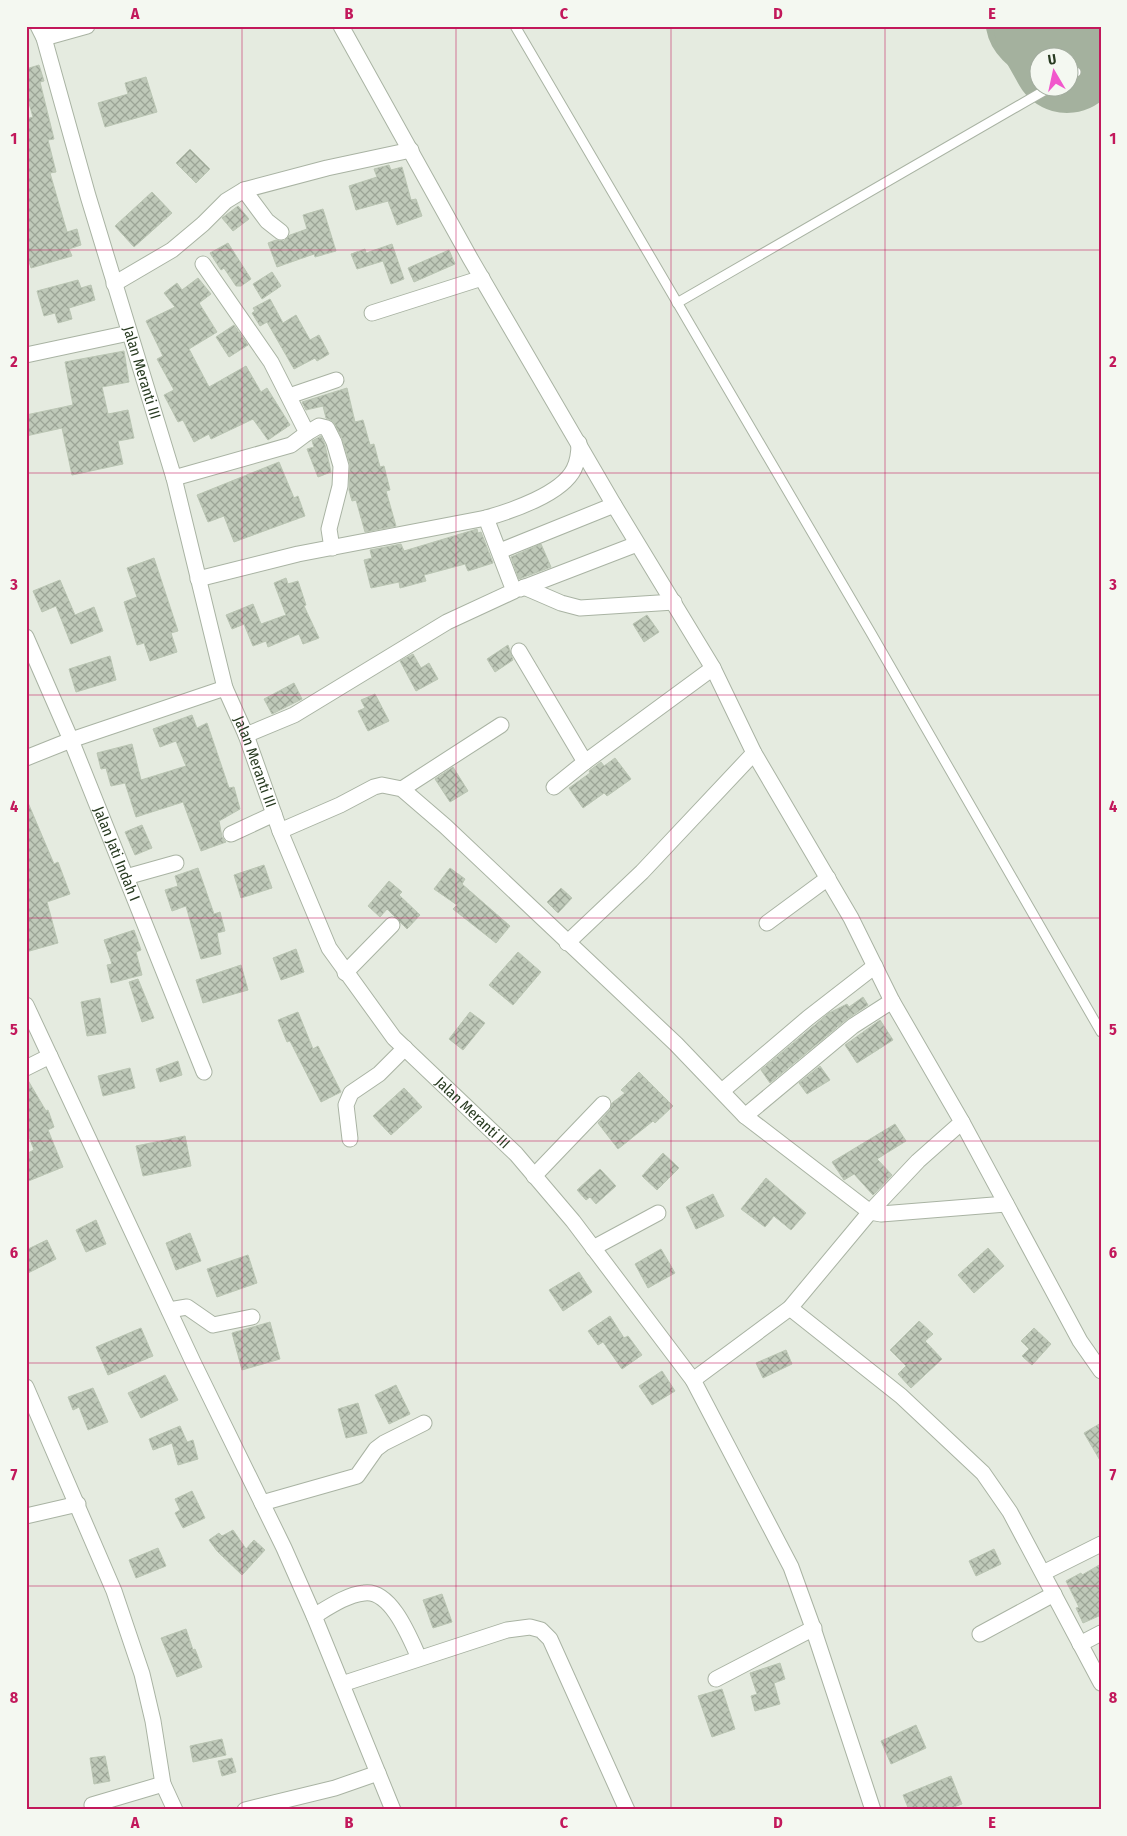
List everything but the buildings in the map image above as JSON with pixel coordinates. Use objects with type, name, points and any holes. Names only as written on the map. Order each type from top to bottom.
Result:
[{"type":"street","points":[[41,32],[87,26]]},
{"type":"street","points":[[341,26],[482,278],[637,544],[713,668],[754,753],[828,878],[892,1001],[962,1122],[1080,1341],[1101,1371]]},
{"type":"street","name":"Jalan Meranti III","points":[[41,32],[128,333],[174,478],[224,688],[246,735],[280,831],[328,948],[394,1038],[516,1154],[593,1248],[693,1380],[782,1546],[814,1628],[873,1810]]},
{"type":"street","points":[[114,284],[172,250],[203,224],[226,201],[244,190],[326,168],[411,150]]},
{"type":"street","points":[[244,190],[267,221],[281,232]]},
{"type":"street","points":[[203,264],[271,362],[307,433]]},
{"type":"street","points":[[372,313],[482,278]]},
{"type":"street","points":[[26,355],[128,333]]},
{"type":"street","points":[[289,396],[336,380]]},
{"type":"street","points":[[174,478],[279,448],[296,442],[319,426],[326,428],[334,442],[340,466],[339,493],[328,529],[332,548]]},
{"type":"street","points":[[198,579],[332,548],[486,518],[526,506],[569,476],[577,462],[579,443]]},
{"type":"street","points":[[500,551],[614,504]]},
{"type":"street","points":[[486,518],[519,589],[580,608],[674,602]]},
{"type":"street","points":[[246,735],[294,715],[447,622],[519,589],[637,544]]},
{"type":"street","name":"Jalan Jati Indah I","points":[[26,637],[71,740],[204,1072]]},
{"type":"street","points":[[519,651],[585,762]]},
{"type":"street","points":[[554,786],[713,668]]},
{"type":"street","points":[[26,758],[71,740],[224,688]]},
{"type":"street","points":[[402,789],[501,725]]},
{"type":"street","points":[[567,943],[642,872],[754,753]]},
{"type":"street","points":[[280,831],[340,805],[374,787],[382,785],[402,789],[445,826],[676,1044],[745,1116],[870,1212],[881,1214],[1006,1204]]},
{"type":"street","points":[[231,834],[274,814]]},
{"type":"street","points":[[126,877],[176,863]]},
{"type":"street","points":[[767,923],[828,878]]},
{"type":"street","points":[[345,973],[392,925]]},
{"type":"street","points":[[722,1092],[808,1018],[875,966]]},
{"type":"street","points":[[745,1116],[853,1026],[892,1001]]},
{"type":"street","points":[[26,1005],[314,1616],[393,1810]]},
{"type":"street","points":[[350,1139],[346,1105],[351,1093],[379,1074],[405,1048]]},
{"type":"street","points":[[26,1068],[50,1056]]},
{"type":"street","points":[[534,1176],[603,1104]]},
{"type":"street","points":[[693,1380],[790,1308],[870,1212],[918,1161],[962,1122]]},
{"type":"street","points":[[593,1248],[658,1213]]},
{"type":"street","points":[[169,1310],[187,1307],[213,1325],[252,1317]]},
{"type":"street","points":[[790,1308],[900,1396],[983,1473],[1010,1512],[1101,1683]]},
{"type":"street","points":[[27,1393],[78,1504],[114,1591],[142,1674],[153,1721],[163,1784],[175,1810]]},
{"type":"street","points":[[262,1503],[357,1476],[364,1470],[376,1449],[424,1423]]},
{"type":"street","points":[[26,1516],[78,1504]]},
{"type":"street","points":[[1043,1573],[1101,1544]]},
{"type":"street","points":[[314,1616],[346,1599],[372,1593],[385,1600],[392,1608],[419,1658]]},
{"type":"street","points":[[980,1634],[1054,1594]]},
{"type":"street","points":[[342,1684],[507,1630],[530,1627],[541,1630],[550,1639],[627,1810]]},
{"type":"street","points":[[716,1679],[814,1628]]},
{"type":"street","points":[[1080,1644],[1101,1633]]},
{"type":"street","points":[[245,1810],[335,1788],[378,1773]]},
{"type":"street","points":[[92,1805],[163,1784]]},
{"type":"lane","points":[[515,26],[871,633],[1101,1032]]},
{"type":"lane","points":[[677,303],[1032,98]]},
{"type":"taxiway","points":[[1008,26],[1012,37],[1030,54]]},
{"type":"taxiway","points":[[1080,51],[1092,36],[1096,26]]},
{"type":"runway","points":[[1049,26],[1061,48]]}]
